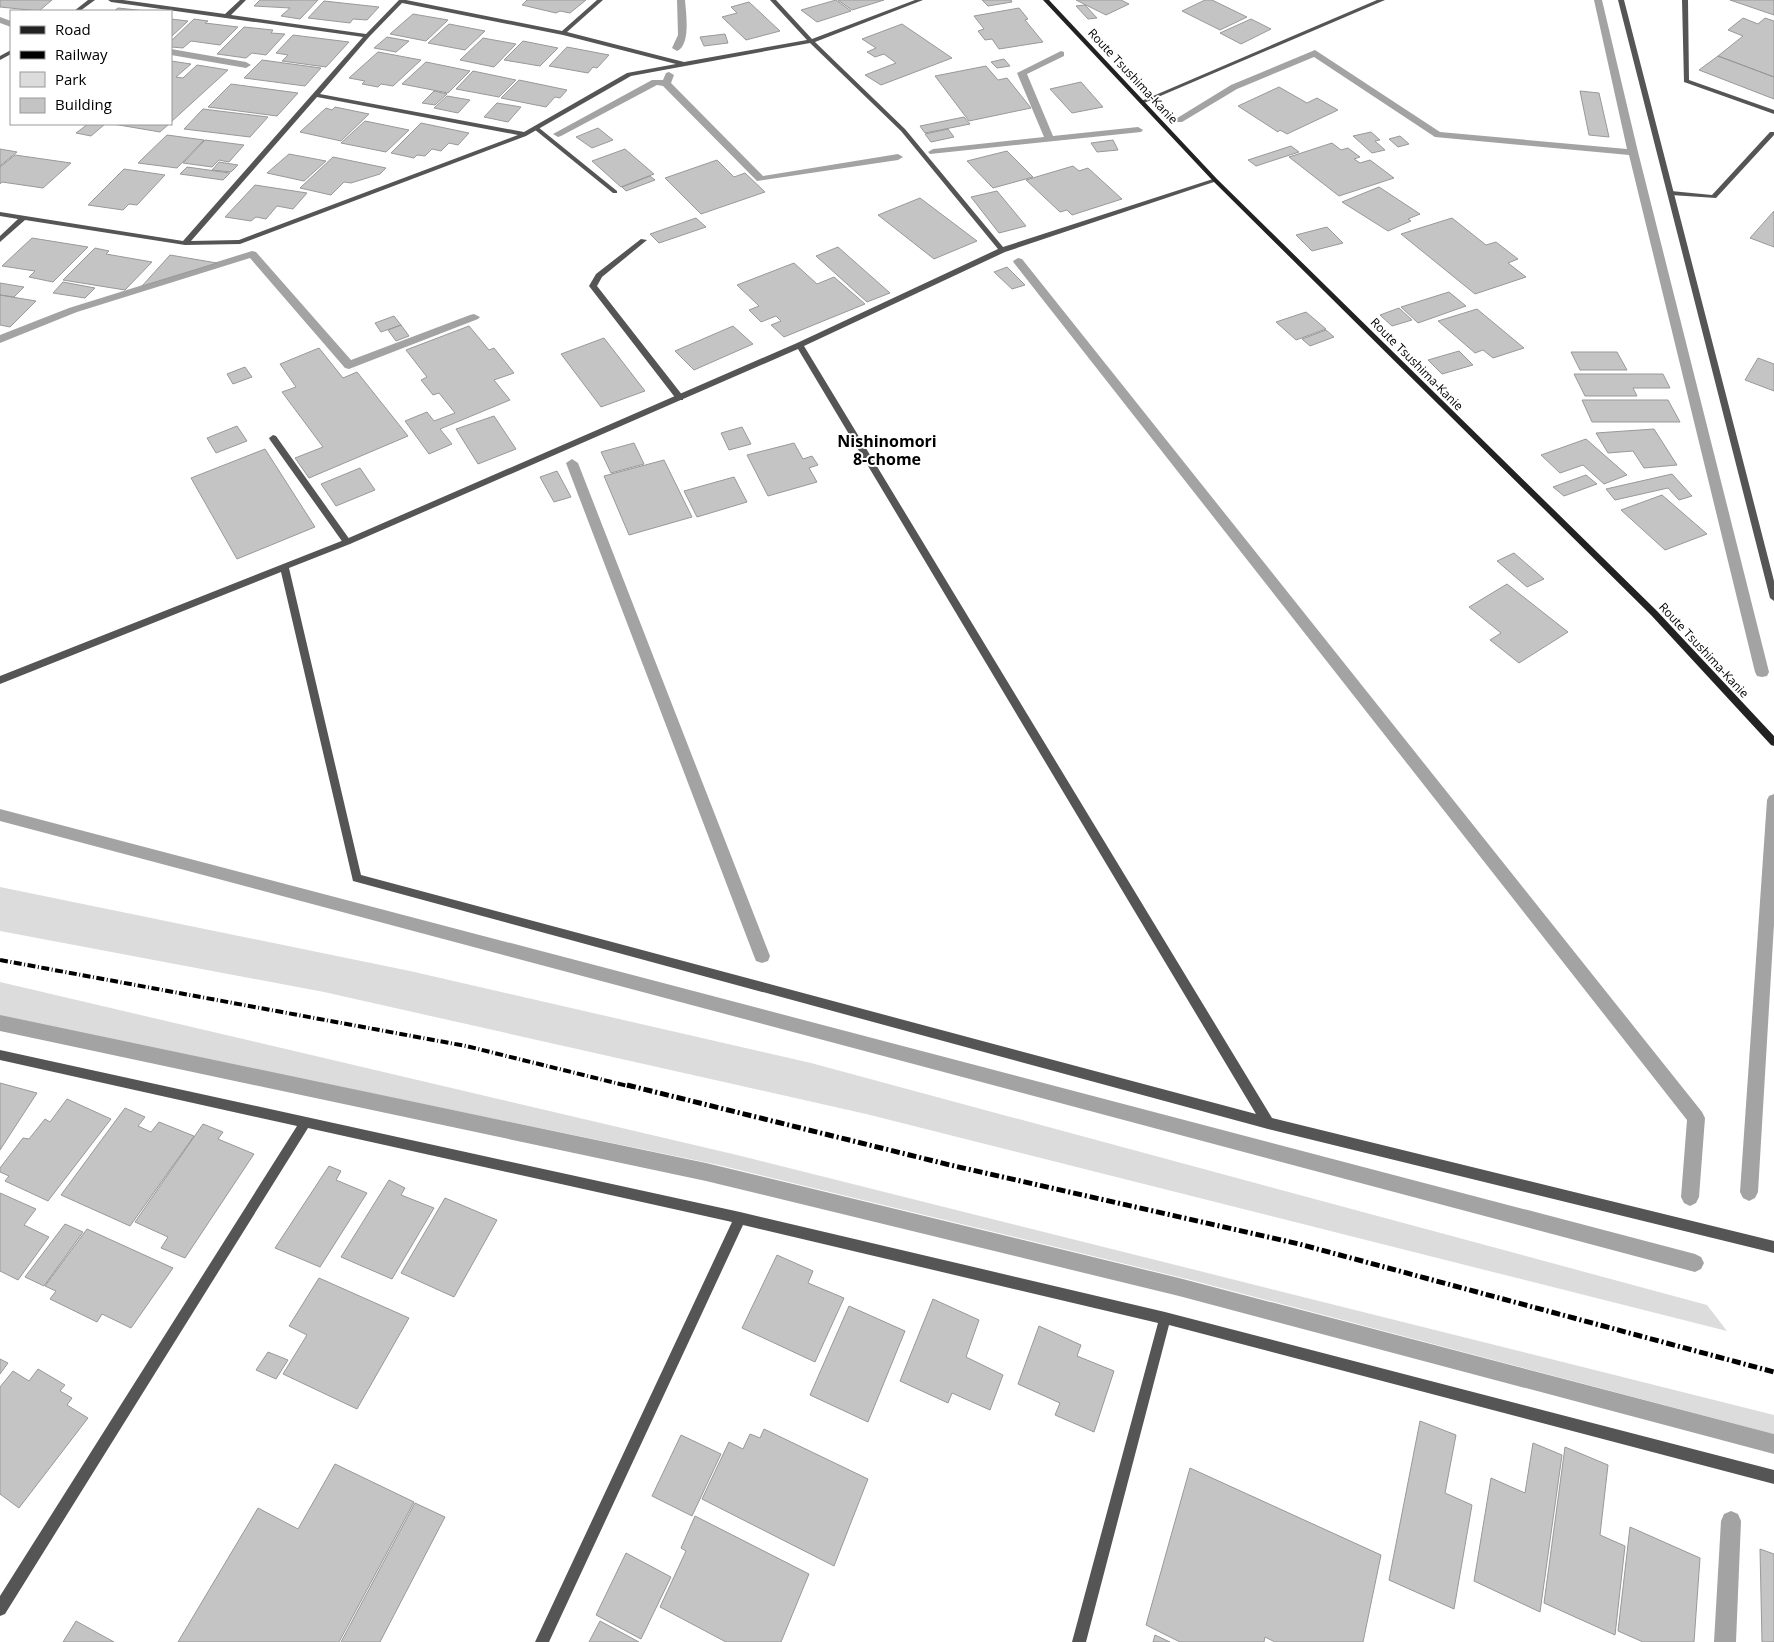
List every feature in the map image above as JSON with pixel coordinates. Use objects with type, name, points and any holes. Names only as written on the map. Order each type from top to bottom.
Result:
[{"type":"main road","name":"Route Tsushima-Kanie","points":[[1046,0],[1215,180],[1654,613],[1774,742]]},
{"type":"street","points":[[78,10],[92,0]]},
{"type":"street","points":[[111,0],[367,36]]},
{"type":"street","points":[[227,16],[243,0]]},
{"type":"street","points":[[185,243],[367,36],[402,0],[563,33],[685,64]]},
{"type":"street","points":[[563,33],[600,0]]},
{"type":"street","points":[[773,0],[811,42],[903,130],[1002,250]]},
{"type":"street","points":[[0,214],[185,243],[240,242],[524,134],[629,74],[811,42],[920,0]]},
{"type":"street","points":[[1142,102],[1382,0]]},
{"type":"street","points":[[1622,0],[1774,598]]},
{"type":"street","points":[[1685,0],[1686,81],[1774,112]]},
{"type":"street","points":[[316,95],[524,134]]},
{"type":"street","points":[[536,128],[615,192]]},
{"type":"street","points":[[1671,193],[1714,197],[1772,133]]},
{"type":"street","points":[[0,680],[347,542],[800,345],[1002,250],[1215,180]]},
{"type":"street","points":[[0,240],[23,218]]},
{"type":"street","points":[[643,240],[599,276],[593,286],[680,398]]},
{"type":"street","points":[[800,345],[1268,1123]]},
{"type":"street","points":[[274,438],[347,542]]},
{"type":"street","points":[[285,568],[357,878],[1268,1123],[1774,1247]]},
{"type":"street","points":[[0,1055],[740,1218],[1165,1318],[1774,1477]]},
{"type":"street","points":[[0,1610],[306,1122]]},
{"type":"street","points":[[542,1642],[740,1218]]},
{"type":"street","points":[[1079,1642],[1165,1318]]},
{"type":"green space","points":[[0,887],[410,971],[811,1063],[1707,1305],[1727,1331],[866,1114],[324,992],[0,931]]},
{"type":"green space","points":[[0,982],[737,1155],[1774,1415],[1774,1434],[1191,1280],[719,1165],[0,1017]]},
{"type":"building","points":[[0,0],[52,0],[40,10],[0,7]]},
{"type":"building","points":[[260,0],[318,0],[300,19],[281,16],[290,8],[254,6]]},
{"type":"building","points":[[527,0],[586,0],[570,13],[560,11],[556,13],[522,5]]},
{"type":"building","points":[[836,0],[851,11],[817,22],[801,10]]},
{"type":"building","points":[[838,0],[884,0],[852,10]]},
{"type":"building","points":[[982,0],[1011,0],[1012,2],[988,6]]},
{"type":"building","points":[[1076,0],[1121,0],[1129,4],[1106,15]]},
{"type":"building","points":[[1205,0],[1212,0],[1247,17],[1220,30],[1182,11]]},
{"type":"building","points":[[1730,0],[1774,0],[1774,15]]},
{"type":"building","points":[[324,1],[379,7],[367,20],[353,19],[350,23],[308,18]]},
{"type":"building","points":[[749,2],[780,31],[746,40],[722,17],[737,13],[731,7]]},
{"type":"building","points":[[1085,5],[1097,18],[1088,19],[1076,6]]},
{"type":"building","points":[[118,8],[137,10],[115,10]]},
{"type":"building","points":[[1019,8],[1028,19],[1025,20],[1043,42],[999,49],[992,39],[985,40],[978,31],[984,29],[974,16]]},
{"type":"building","points":[[413,14],[448,20],[426,41],[390,34]]},
{"type":"building","points":[[1743,18],[1758,24],[1765,18],[1774,21],[1774,77],[1718,56],[1743,36],[1728,30]]},
{"type":"building","points":[[172,19],[188,21],[172,36]]},
{"type":"building","points":[[194,19],[208,21],[205,23],[238,27],[220,45],[191,41],[183,48],[172,47],[172,40]]},
{"type":"building","points":[[1251,19],[1271,29],[1241,44],[1220,33]]},
{"type":"building","points":[[449,24],[485,31],[465,50],[428,43]]},
{"type":"building","points":[[902,24],[952,58],[881,85],[865,75],[896,63],[884,54],[875,57],[867,52],[876,48],[862,39]]},
{"type":"building","points":[[244,27],[273,30],[271,33],[285,34],[266,55],[252,53],[246,58],[217,54]]},
{"type":"building","points":[[725,34],[728,43],[704,46],[700,37]]},
{"type":"building","points":[[293,35],[349,42],[326,67],[282,61],[288,55],[276,53]]},
{"type":"building","points":[[387,37],[409,41],[396,52],[374,48]]},
{"type":"building","points":[[483,38],[516,44],[494,67],[460,60]]},
{"type":"building","points":[[523,41],[558,48],[540,66],[504,60]]},
{"type":"building","points":[[567,47],[609,55],[597,68],[593,67],[588,73],[549,66]]},
{"type":"building","points":[[378,52],[421,60],[393,86],[381,84],[378,87],[362,84],[365,81],[349,78]]},
{"type":"building","points":[[1718,56],[1774,77],[1774,99],[1699,70]]},
{"type":"building","points":[[1004,59],[1010,66],[997,68],[991,62]]},
{"type":"building","points":[[262,60],[321,68],[305,86],[244,78]]},
{"type":"building","points":[[172,61],[191,64],[176,77],[183,78],[197,65],[228,70],[172,121]]},
{"type":"building","points":[[426,62],[470,71],[448,93],[402,84]]},
{"type":"building","points":[[986,66],[998,80],[1007,78],[1031,108],[969,121],[935,76]]},
{"type":"building","points":[[473,71],[516,80],[499,97],[456,89]]},
{"type":"building","points":[[519,80],[567,90],[560,98],[555,97],[546,107],[501,98]]},
{"type":"building","points":[[1081,82],[1103,107],[1072,113],[1050,89]]},
{"type":"building","points":[[231,84],[298,93],[277,116],[208,107]]},
{"type":"building","points":[[1279,87],[1307,103],[1317,98],[1338,110],[1287,134],[1280,130],[1278,132],[1238,106]]},
{"type":"building","points":[[434,91],[447,94],[435,105],[422,103]]},
{"type":"building","points":[[1580,91],[1599,93],[1609,137],[1589,135]]},
{"type":"building","points":[[447,96],[470,100],[458,113],[434,108]]},
{"type":"building","points":[[497,103],[521,107],[508,122],[484,117]]},
{"type":"building","points":[[335,107],[369,114],[341,141],[300,132],[326,108],[332,110]]},
{"type":"building","points":[[203,109],[268,117],[250,137],[184,129]]},
{"type":"building","points":[[964,117],[970,124],[925,133],[920,126]]},
{"type":"building","points":[[365,121],[409,130],[386,152],[341,143]]},
{"type":"building","points":[[421,123],[469,133],[458,145],[449,143],[441,151],[432,149],[425,156],[417,155],[414,158],[391,153]]},
{"type":"building","points":[[87,125],[104,125],[91,136],[76,133]]},
{"type":"building","points":[[119,125],[168,125],[160,132]]},
{"type":"building","points":[[598,128],[613,140],[592,148],[576,137]]},
{"type":"building","points":[[948,129],[954,137],[931,142],[925,134]]},
{"type":"building","points":[[1371,132],[1380,140],[1375,141],[1385,150],[1372,153],[1353,136]]},
{"type":"building","points":[[167,135],[204,140],[177,168],[138,163]]},
{"type":"building","points":[[1400,136],[1409,144],[1398,147],[1389,139]]},
{"type":"building","points":[[205,140],[244,145],[229,162],[219,160],[212,167],[183,163]]},
{"type":"building","points":[[1113,140],[1118,150],[1097,152],[1091,143]]},
{"type":"building","points":[[1332,143],[1341,150],[1348,148],[1360,157],[1354,159],[1360,163],[1370,160],[1394,178],[1339,196],[1289,157]]},
{"type":"building","points":[[1291,146],[1299,152],[1256,166],[1248,160]]},
{"type":"building","points":[[0,149],[17,152],[0,166]]},
{"type":"building","points":[[625,149],[654,174],[621,187],[592,161]]},
{"type":"building","points":[[1007,151],[1033,177],[993,188],[967,161]]},
{"type":"building","points":[[289,154],[326,161],[304,181],[267,173]]},
{"type":"building","points":[[15,155],[71,163],[43,188],[2,182],[0,184],[0,167]]},
{"type":"building","points":[[333,157],[386,168],[380,174],[351,183],[344,182],[331,195],[300,188]]},
{"type":"building","points":[[717,160],[734,177],[745,173],[765,192],[701,214],[665,178]]},
{"type":"building","points":[[219,162],[238,165],[231,172],[212,170]]},
{"type":"building","points":[[1073,166],[1079,171],[1088,168],[1122,199],[1072,215],[1067,210],[1060,212],[1026,180]]},
{"type":"building","points":[[187,167],[230,173],[223,180],[180,174]]},
{"type":"building","points":[[124,169],[165,175],[137,205],[129,204],[123,210],[88,205]]},
{"type":"building","points":[[650,176],[655,180],[626,191],[622,187]]},
{"type":"building","points":[[255,185],[307,193],[293,209],[277,206],[266,219],[256,217],[251,221],[225,217]]},
{"type":"building","points":[[1379,187],[1420,214],[1408,219],[1411,221],[1388,231],[1342,202]]},
{"type":"building","points":[[997,191],[1026,226],[999,233],[971,197]]},
{"type":"building","points":[[920,198],[977,241],[934,259],[878,215]]},
{"type":"building","points":[[1774,211],[1774,247],[1750,238]]},
{"type":"building","points":[[696,218],[706,227],[659,243],[650,234]]},
{"type":"building","points":[[1452,218],[1486,245],[1496,242],[1518,259],[1508,263],[1526,277],[1475,294],[1401,234]]},
{"type":"building","points":[[1327,227],[1343,243],[1312,251],[1296,235]]},
{"type":"building","points":[[32,238],[88,247],[53,282],[29,277],[35,271],[2,266]]},
{"type":"building","points":[[838,247],[890,293],[867,302],[816,256]]},
{"type":"building","points":[[95,248],[109,251],[106,254],[152,262],[125,290],[63,280]]},
{"type":"building","points":[[170,255],[217,263],[142,286]]},
{"type":"building","points":[[794,263],[817,284],[834,277],[865,304],[784,337],[771,325],[781,321],[776,316],[761,322],[749,310],[759,306],[737,285]]},
{"type":"building","points":[[1007,267],[1025,285],[1012,289],[994,272]]},
{"type":"building","points":[[63,282],[95,288],[85,298],[53,293]]},
{"type":"building","points":[[0,283],[24,287],[14,297],[0,295]]},
{"type":"building","points":[[1449,292],[1466,306],[1418,323],[1401,307]]},
{"type":"building","points":[[0,295],[36,301],[10,327],[0,325]]},
{"type":"building","points":[[1399,308],[1412,320],[1392,326],[1380,315]]},
{"type":"building","points":[[1477,309],[1524,348],[1493,358],[1483,350],[1475,353],[1438,321]]},
{"type":"building","points":[[1306,312],[1326,329],[1296,340],[1276,322]]},
{"type":"building","points":[[394,316],[401,325],[381,332],[375,323]]},
{"type":"building","points":[[401,325],[409,336],[396,341],[388,330]]},
{"type":"building","points":[[469,326],[489,350],[494,348],[514,373],[494,380],[510,400],[440,429],[452,444],[429,454],[405,421],[427,412],[434,421],[455,413],[439,393],[433,395],[421,380],[427,377],[406,350]]},
{"type":"building","points":[[733,326],[753,344],[694,370],[675,351]]},
{"type":"building","points":[[1326,330],[1334,337],[1310,346],[1302,339]]},
{"type":"building","points":[[604,338],[645,391],[601,407],[561,354]]},
{"type":"building","points":[[319,348],[343,378],[357,372],[408,436],[309,478],[295,458],[323,447],[282,392],[296,387],[280,364]]},
{"type":"building","points":[[1459,351],[1473,365],[1442,374],[1428,360]]},
{"type":"building","points":[[1571,352],[1617,352],[1627,370],[1580,370]]},
{"type":"building","points":[[1758,358],[1774,364],[1774,391],[1745,380]]},
{"type":"building","points":[[245,367],[252,377],[233,384],[227,374]]},
{"type":"building","points":[[1574,374],[1663,374],[1670,388],[1633,388],[1637,396],[1585,396]]},
{"type":"building","points":[[1582,400],[1668,400],[1680,422],[1592,422]]},
{"type":"building","points":[[494,416],[516,449],[478,464],[456,429]]},
{"type":"building","points":[[237,426],[247,441],[216,453],[207,438]]},
{"type":"building","points":[[742,427],[751,444],[729,450],[721,433]]},
{"type":"building","points":[[1654,429],[1677,465],[1644,468],[1633,451],[1608,453],[1596,433]]},
{"type":"building","points":[[1586,439],[1627,475],[1604,484],[1583,465],[1560,473],[1541,455]]},
{"type":"building","points":[[634,443],[644,464],[611,473],[601,452]]},
{"type":"building","points":[[794,443],[803,459],[812,456],[818,465],[809,468],[817,482],[768,496],[747,455]]},
{"type":"building","points":[[265,449],[315,527],[237,559],[191,478]]},
{"type":"building","points":[[664,460],[692,517],[629,535],[604,476]]},
{"type":"building","points":[[360,468],[375,490],[336,506],[321,484]]},
{"type":"building","points":[[557,471],[571,497],[554,502],[540,477]]},
{"type":"building","points":[[1672,474],[1692,496],[1679,500],[1668,488],[1615,500],[1606,489]]},
{"type":"building","points":[[1586,475],[1597,484],[1564,496],[1553,487]]},
{"type":"building","points":[[734,477],[747,502],[697,517],[684,491]]},
{"type":"building","points":[[1662,495],[1707,534],[1665,550],[1621,510]]},
{"type":"building","points":[[1514,553],[1544,579],[1527,587],[1497,561]]},
{"type":"building","points":[[1507,584],[1568,632],[1519,663],[1490,640],[1501,633],[1469,607]]},
{"type":"building","points":[[0,1083],[37,1093],[0,1150]]},
{"type":"building","points":[[67,1099],[111,1119],[48,1201],[5,1181],[9,1176],[0,1172],[0,1168],[23,1138],[29,1139],[45,1119],[50,1122]]},
{"type":"building","points":[[125,1108],[145,1117],[138,1126],[151,1132],[159,1122],[194,1136],[130,1226],[61,1195]]},
{"type":"building","points":[[203,1124],[223,1132],[218,1139],[254,1154],[185,1258],[161,1248],[168,1237],[135,1222]]},
{"type":"building","points":[[329,1166],[341,1171],[336,1180],[367,1193],[320,1267],[275,1248]]},
{"type":"building","points":[[389,1180],[405,1188],[401,1195],[434,1208],[392,1279],[341,1257]]},
{"type":"building","points":[[0,1193],[36,1209],[24,1225],[49,1237],[18,1280],[0,1271]]},
{"type":"building","points":[[445,1198],[497,1220],[454,1297],[401,1273]]},
{"type":"building","points":[[65,1224],[83,1232],[44,1286],[25,1277]]},
{"type":"building","points":[[87,1229],[173,1268],[131,1328],[102,1314],[97,1322],[50,1299],[56,1291],[45,1286]]},
{"type":"building","points":[[777,1255],[813,1271],[808,1283],[844,1298],[815,1362],[742,1328]]},
{"type":"building","points":[[319,1278],[409,1318],[357,1409],[283,1374],[307,1335],[289,1326]]},
{"type":"building","points":[[933,1299],[979,1320],[966,1357],[1003,1375],[990,1410],[952,1393],[948,1403],[900,1381]]},
{"type":"building","points":[[849,1306],[905,1331],[868,1422],[810,1395]]},
{"type":"building","points":[[1039,1326],[1081,1345],[1077,1356],[1114,1371],[1094,1432],[1055,1415],[1060,1403],[1018,1384]]},
{"type":"building","points":[[268,1352],[288,1360],[276,1379],[256,1370]]},
{"type":"building","points":[[0,1359],[8,1363],[0,1374]]},
{"type":"building","points":[[38,1369],[65,1385],[60,1391],[72,1398],[67,1405],[88,1418],[19,1508],[0,1494],[0,1387],[13,1371],[29,1381]]},
{"type":"building","points":[[1420,1421],[1456,1435],[1445,1493],[1472,1505],[1454,1609],[1389,1580]]},
{"type":"building","points":[[764,1429],[868,1479],[834,1566],[702,1499],[729,1442],[743,1449],[750,1434],[760,1438]]},
{"type":"building","points":[[681,1435],[721,1454],[692,1516],[652,1496]]},
{"type":"building","points":[[1533,1443],[1562,1455],[1540,1612],[1474,1581],[1491,1478],[1525,1493]]},
{"type":"building","points":[[1565,1447],[1608,1465],[1600,1535],[1625,1546],[1615,1635],[1544,1603]]},
{"type":"building","points":[[335,1464],[414,1502],[339,1642],[178,1642],[258,1508],[298,1529]]},
{"type":"building","points":[[1190,1468],[1381,1555],[1363,1642],[1275,1642],[1265,1637],[1264,1642],[1180,1642],[1146,1625]]},
{"type":"building","points":[[415,1503],[445,1517],[380,1642],[341,1642]]},
{"type":"building","points":[[695,1516],[809,1574],[781,1642],[726,1642],[660,1607],[686,1551],[681,1548]]},
{"type":"building","points":[[1630,1527],[1700,1558],[1694,1642],[1643,1642],[1618,1631]]},
{"type":"building","points":[[1760,1549],[1774,1554],[1774,1642],[1762,1642]]},
{"type":"building","points":[[626,1553],[671,1577],[641,1639],[596,1615]]},
{"type":"building","points":[[76,1621],[114,1642],[63,1642]]},
{"type":"building","points":[[600,1621],[639,1642],[589,1642]]},
{"type":"building","points":[[1155,1635],[1170,1642],[1153,1642]]},
{"type":"waterway","points":[[677,48],[682,35],[681,0]]},
{"type":"waterway","points":[[1598,0],[1633,152]]},
{"type":"waterway","points":[[0,20],[10,24]]},
{"type":"waterway","points":[[172,52],[246,65]]},
{"type":"waterway","points":[[1179,120],[1234,87],[1315,53],[1438,135],[1633,152]]},
{"type":"waterway","points":[[1050,139],[1022,73],[1061,54]]},
{"type":"waterway","points":[[666,83],[669,75]]},
{"type":"waterway","points":[[558,134],[655,82],[666,83]]},
{"type":"waterway","points":[[666,83],[761,179],[898,157]]},
{"type":"waterway","points":[[1050,139],[1138,130]]},
{"type":"waterway","points":[[933,152],[1050,139]]},
{"type":"waterway","points":[[1633,152],[1762,672]]},
{"type":"waterway","points":[[0,339],[73,310],[252,254],[349,365],[474,317]]},
{"type":"waterway","points":[[1018,261],[1696,1118],[1690,1197]]},
{"type":"waterway","points":[[572,463],[762,956]]},
{"type":"waterway","points":[[1749,1192],[1774,800]]},
{"type":"waterway","points":[[0,815],[1695,1263]]},
{"type":"waterway","points":[[0,1023],[706,1172],[1179,1287],[1774,1444]]},
{"type":"waterway","points":[[1725,1642],[1731,1521]]},
{"type":"railway","points":[[0,960],[466,1046],[632,1087]]},
{"type":"railway","points":[[627,1085],[950,1165],[1299,1244],[1774,1372]]},
{"type":"district","name":"Nishinomori 8-chome","points":[[887,450]]}]
